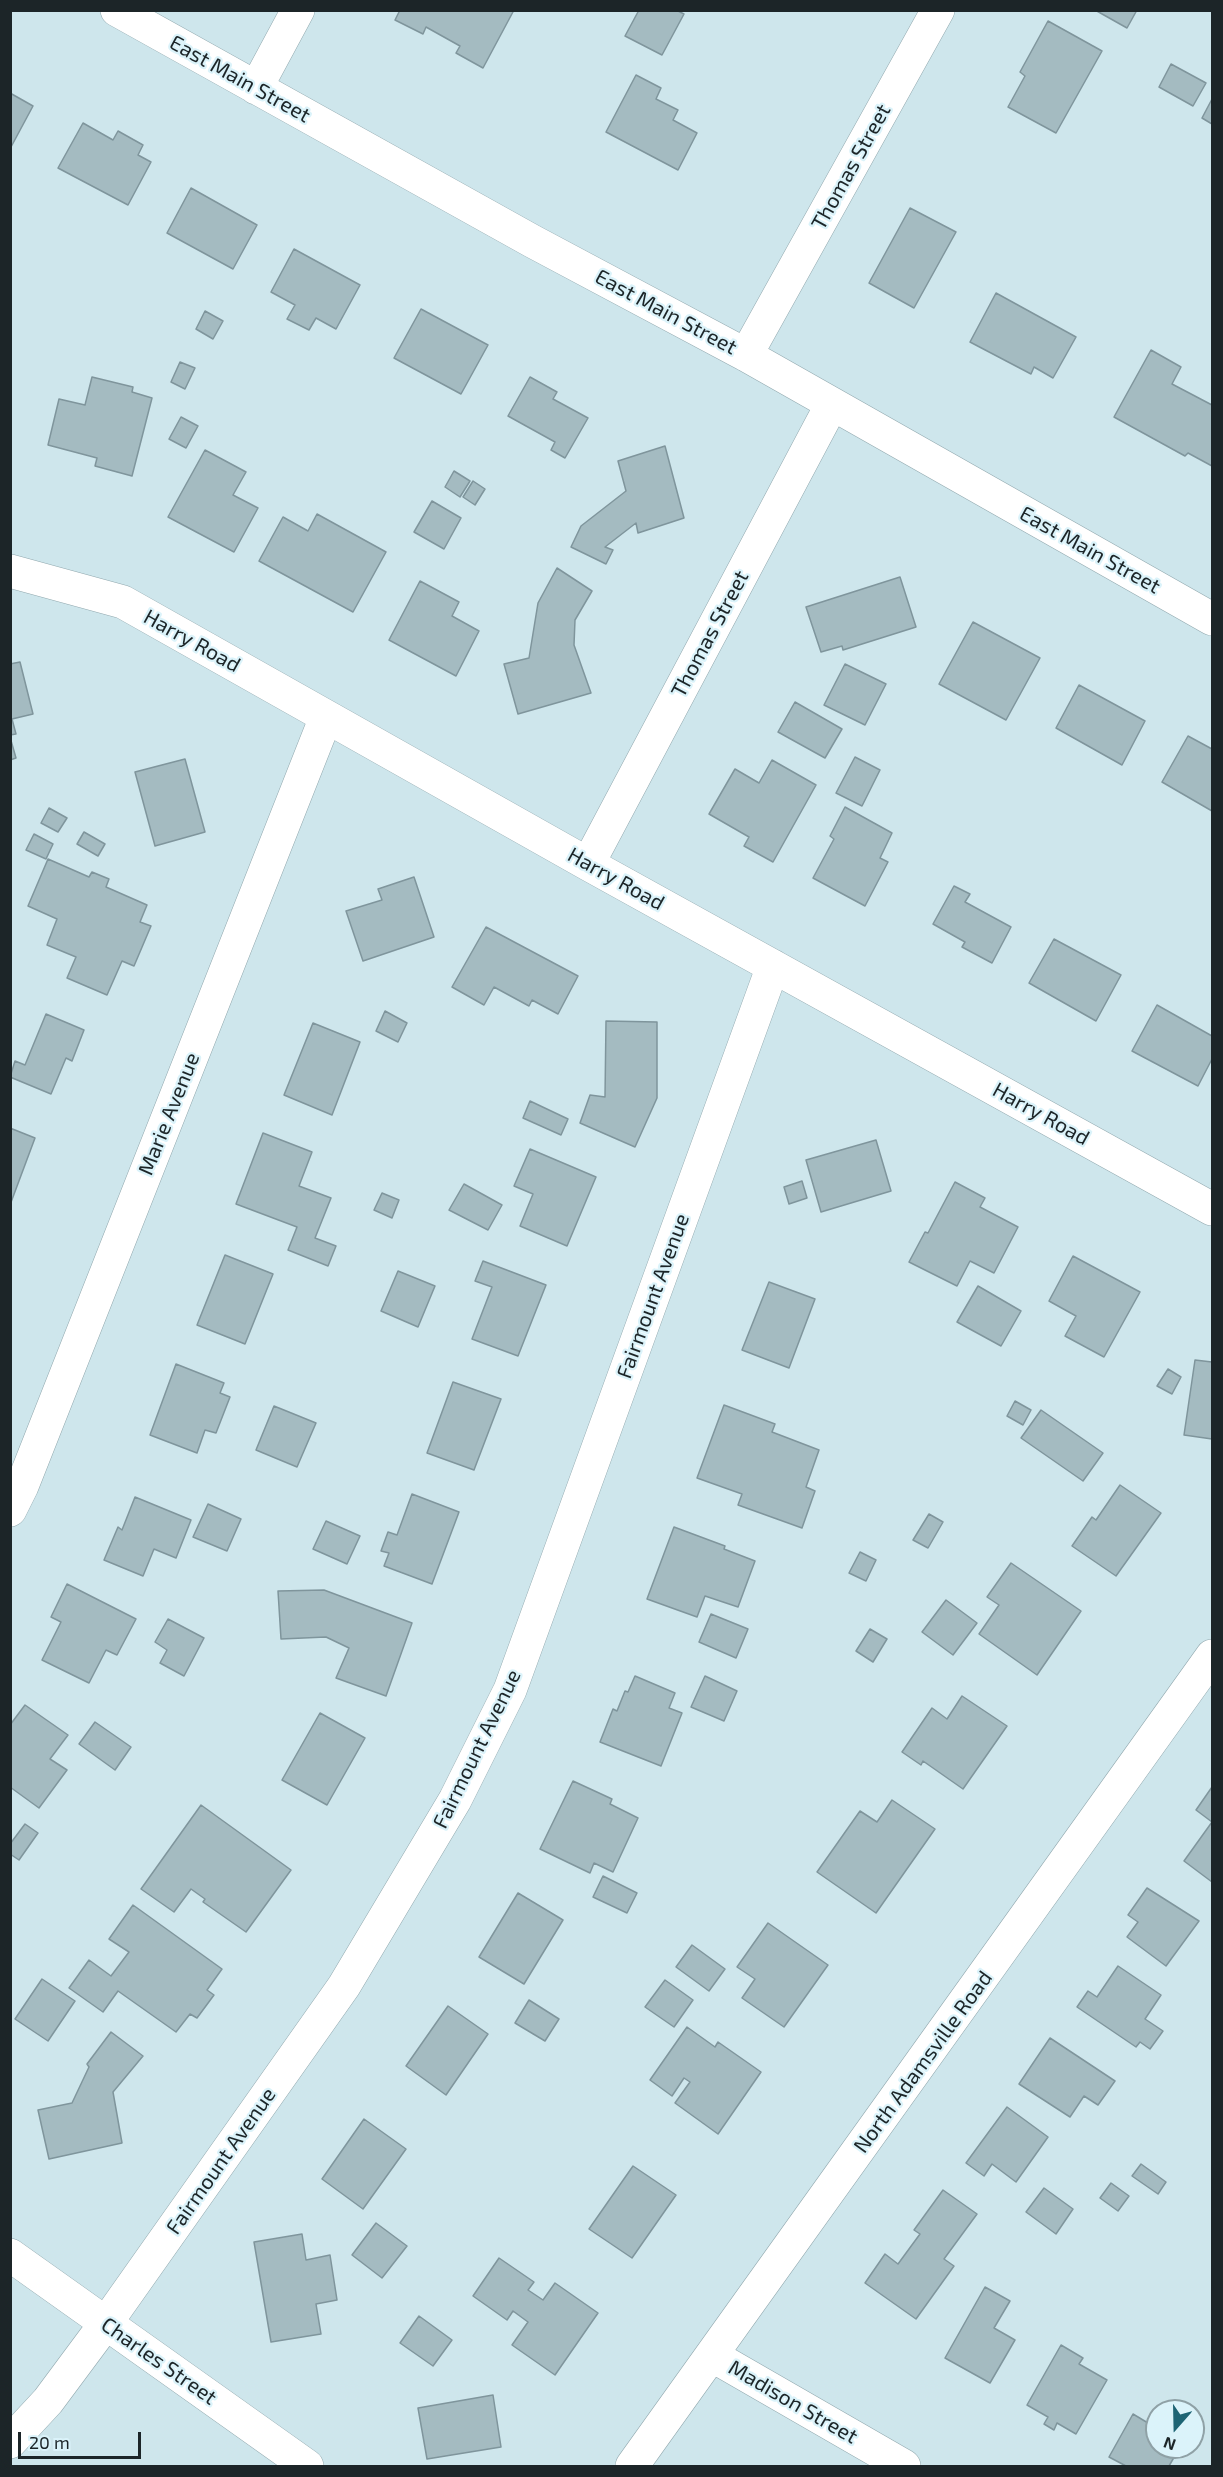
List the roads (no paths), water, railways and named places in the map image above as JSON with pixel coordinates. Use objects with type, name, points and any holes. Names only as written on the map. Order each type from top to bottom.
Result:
[{"type":"street","name":"East Main Street","points":[[117,10],[532,241],[746,355],[1212,619]]},
{"type":"street","points":[[256,88],[298,10]]},
{"type":"street","name":"Thomas Street","points":[[746,355],[938,10]]},
{"type":"street","name":"Thomas Street","points":[[588,864],[832,404]]},
{"type":"street","name":"Harry Road","points":[[10,571],[123,602],[588,864],[1212,1209]]},
{"type":"street","name":"Marie Avenue","points":[[10,1510],[27,1475],[326,717]]},
{"type":"street","name":"Fairmount Avenue","points":[[10,2442],[48,2401],[106,2323],[344,1986],[455,1800],[510,1690],[773,966]]},
{"type":"street","name":"North Adamsville Road","points":[[632,2466],[1212,1656]]},
{"type":"street","name":"Charles Street","points":[[10,2255],[307,2466]]},
{"type":"street","name":"Madison Street","points":[[713,2355],[904,2466]]}]
